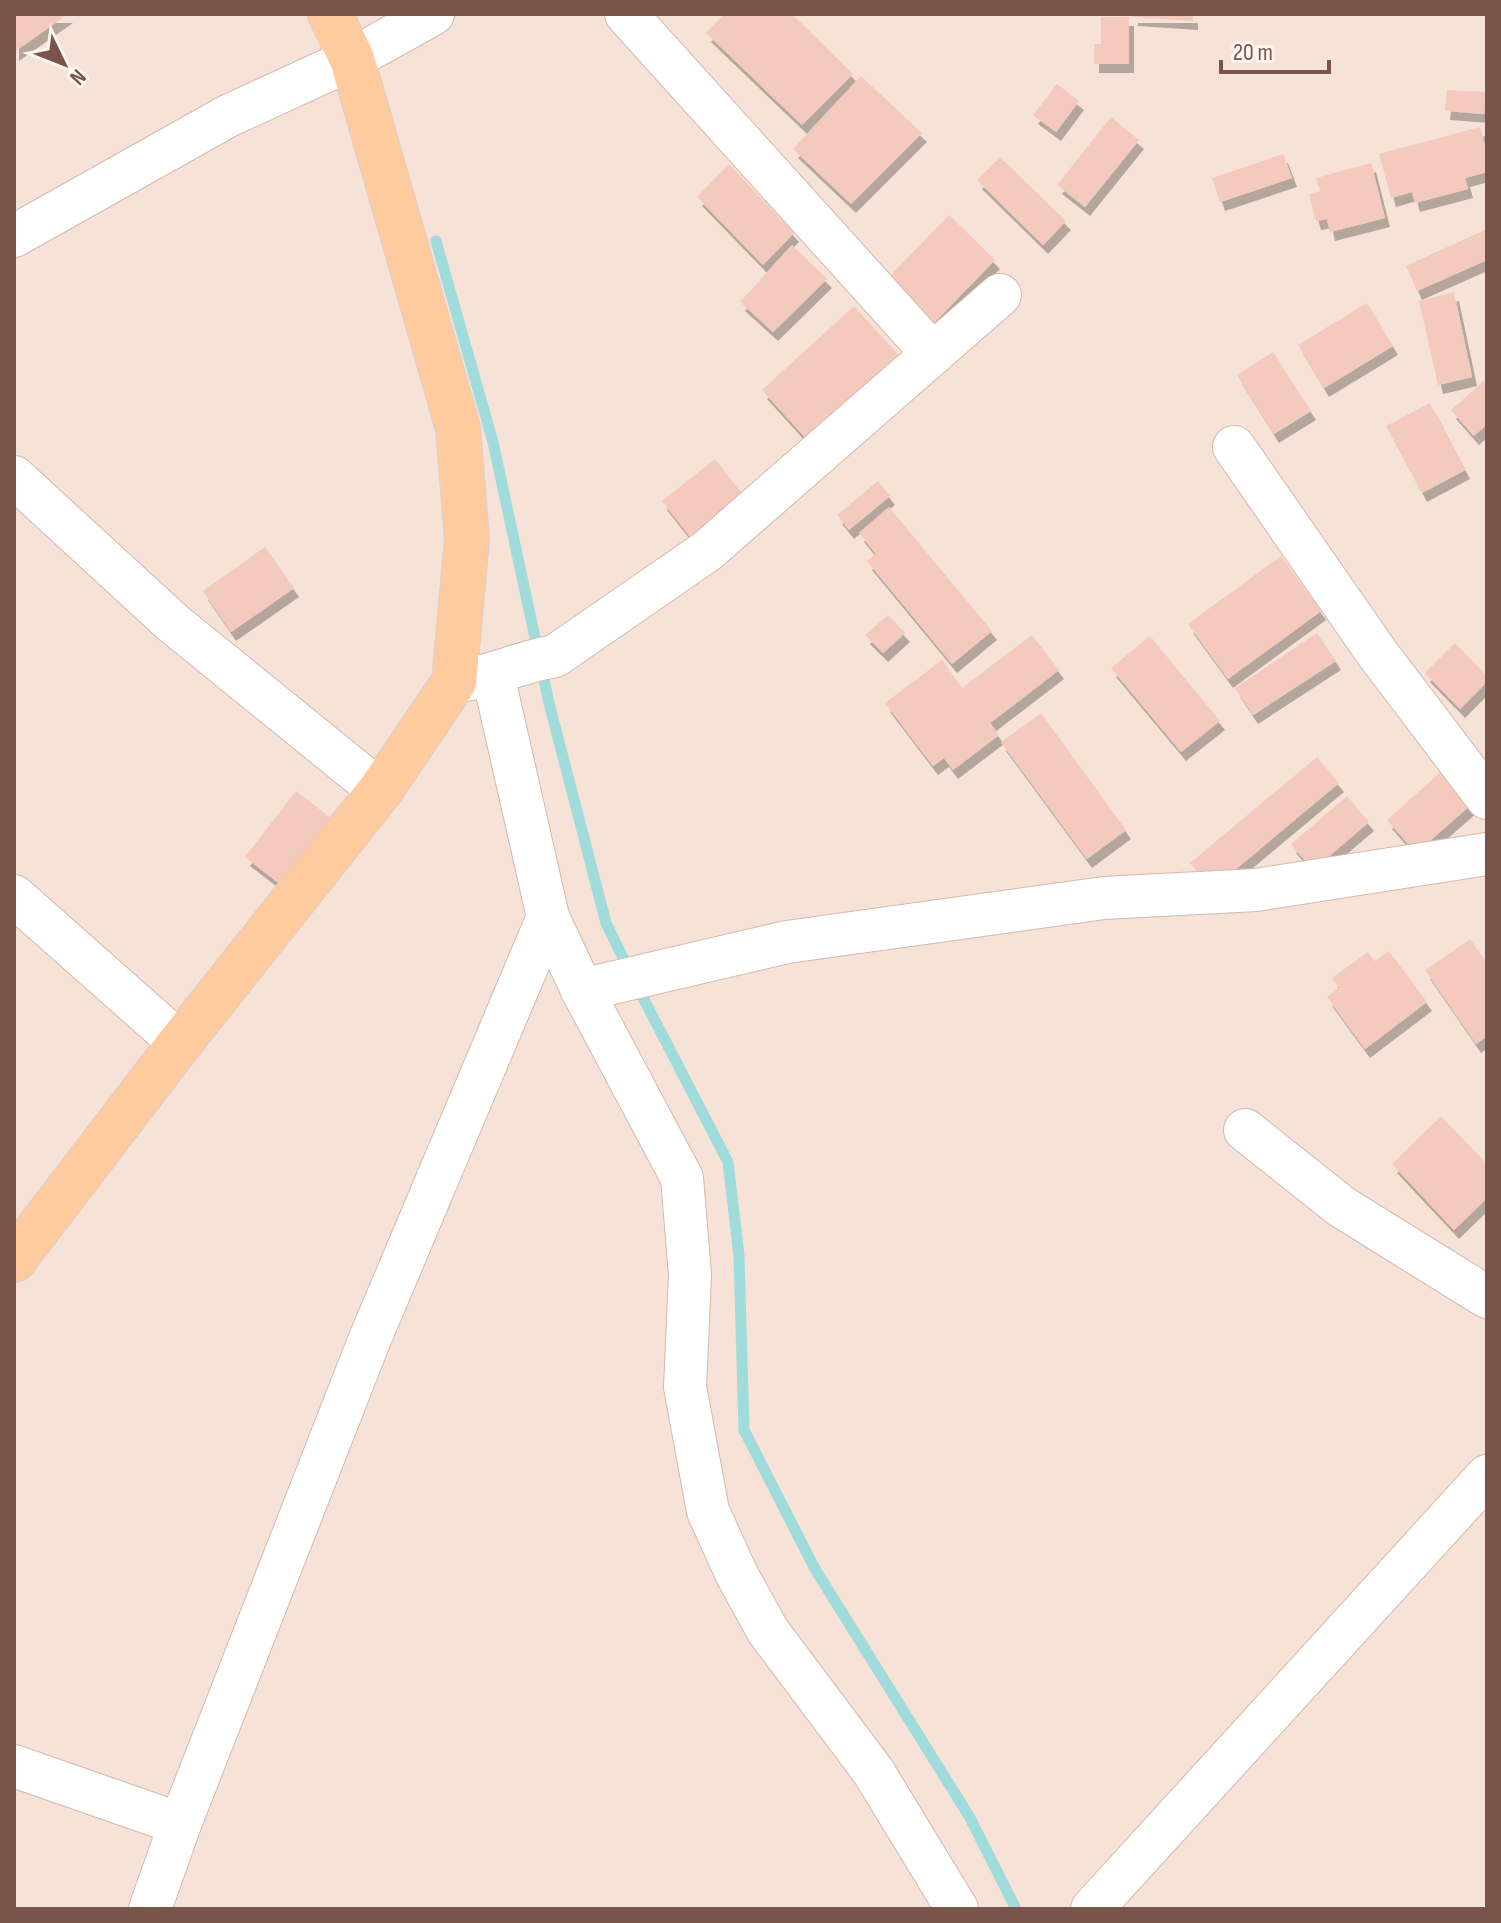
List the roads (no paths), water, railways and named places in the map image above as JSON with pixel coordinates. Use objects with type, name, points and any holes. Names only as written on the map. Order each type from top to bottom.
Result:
[{"type":"main road","points":[[14,1260],[180,1043],[380,791],[507,668],[467,539],[458,428],[352,59],[330,14]]},
{"type":"street","points":[[14,236],[228,116],[352,59],[433,14]]},
{"type":"street","points":[[626,14],[933,354]]},
{"type":"street","points":[[957,1909],[873,1771],[768,1631],[737,1575],[708,1511],[685,1387],[690,1275],[682,1178],[592,987],[548,917],[507,668],[707,551],[1000,295]]},
{"type":"street","points":[[1234,447],[1377,653],[1487,798]]},
{"type":"street","points":[[14,477],[173,623],[380,791]]},
{"type":"street","points":[[592,987],[787,942],[1104,898],[1256,890],[1487,854]]},
{"type":"street","points":[[14,896],[180,1043]]},
{"type":"street","points":[[150,1909],[180,1824],[369,1341],[548,917]]},
{"type":"street","points":[[1245,1130],[1342,1207],[1487,1297]]},
{"type":"street","points":[[1092,1909],[1487,1476]]},
{"type":"street","points":[[14,1766],[180,1824]]},
{"type":"waterway","points":[[436,241],[493,442],[549,703],[606,923],[629,970]]},
{"type":"waterway","points":[[637,986],[728,1162],[739,1256],[744,1430],[815,1569],[969,1816],[1016,1909]]}]
